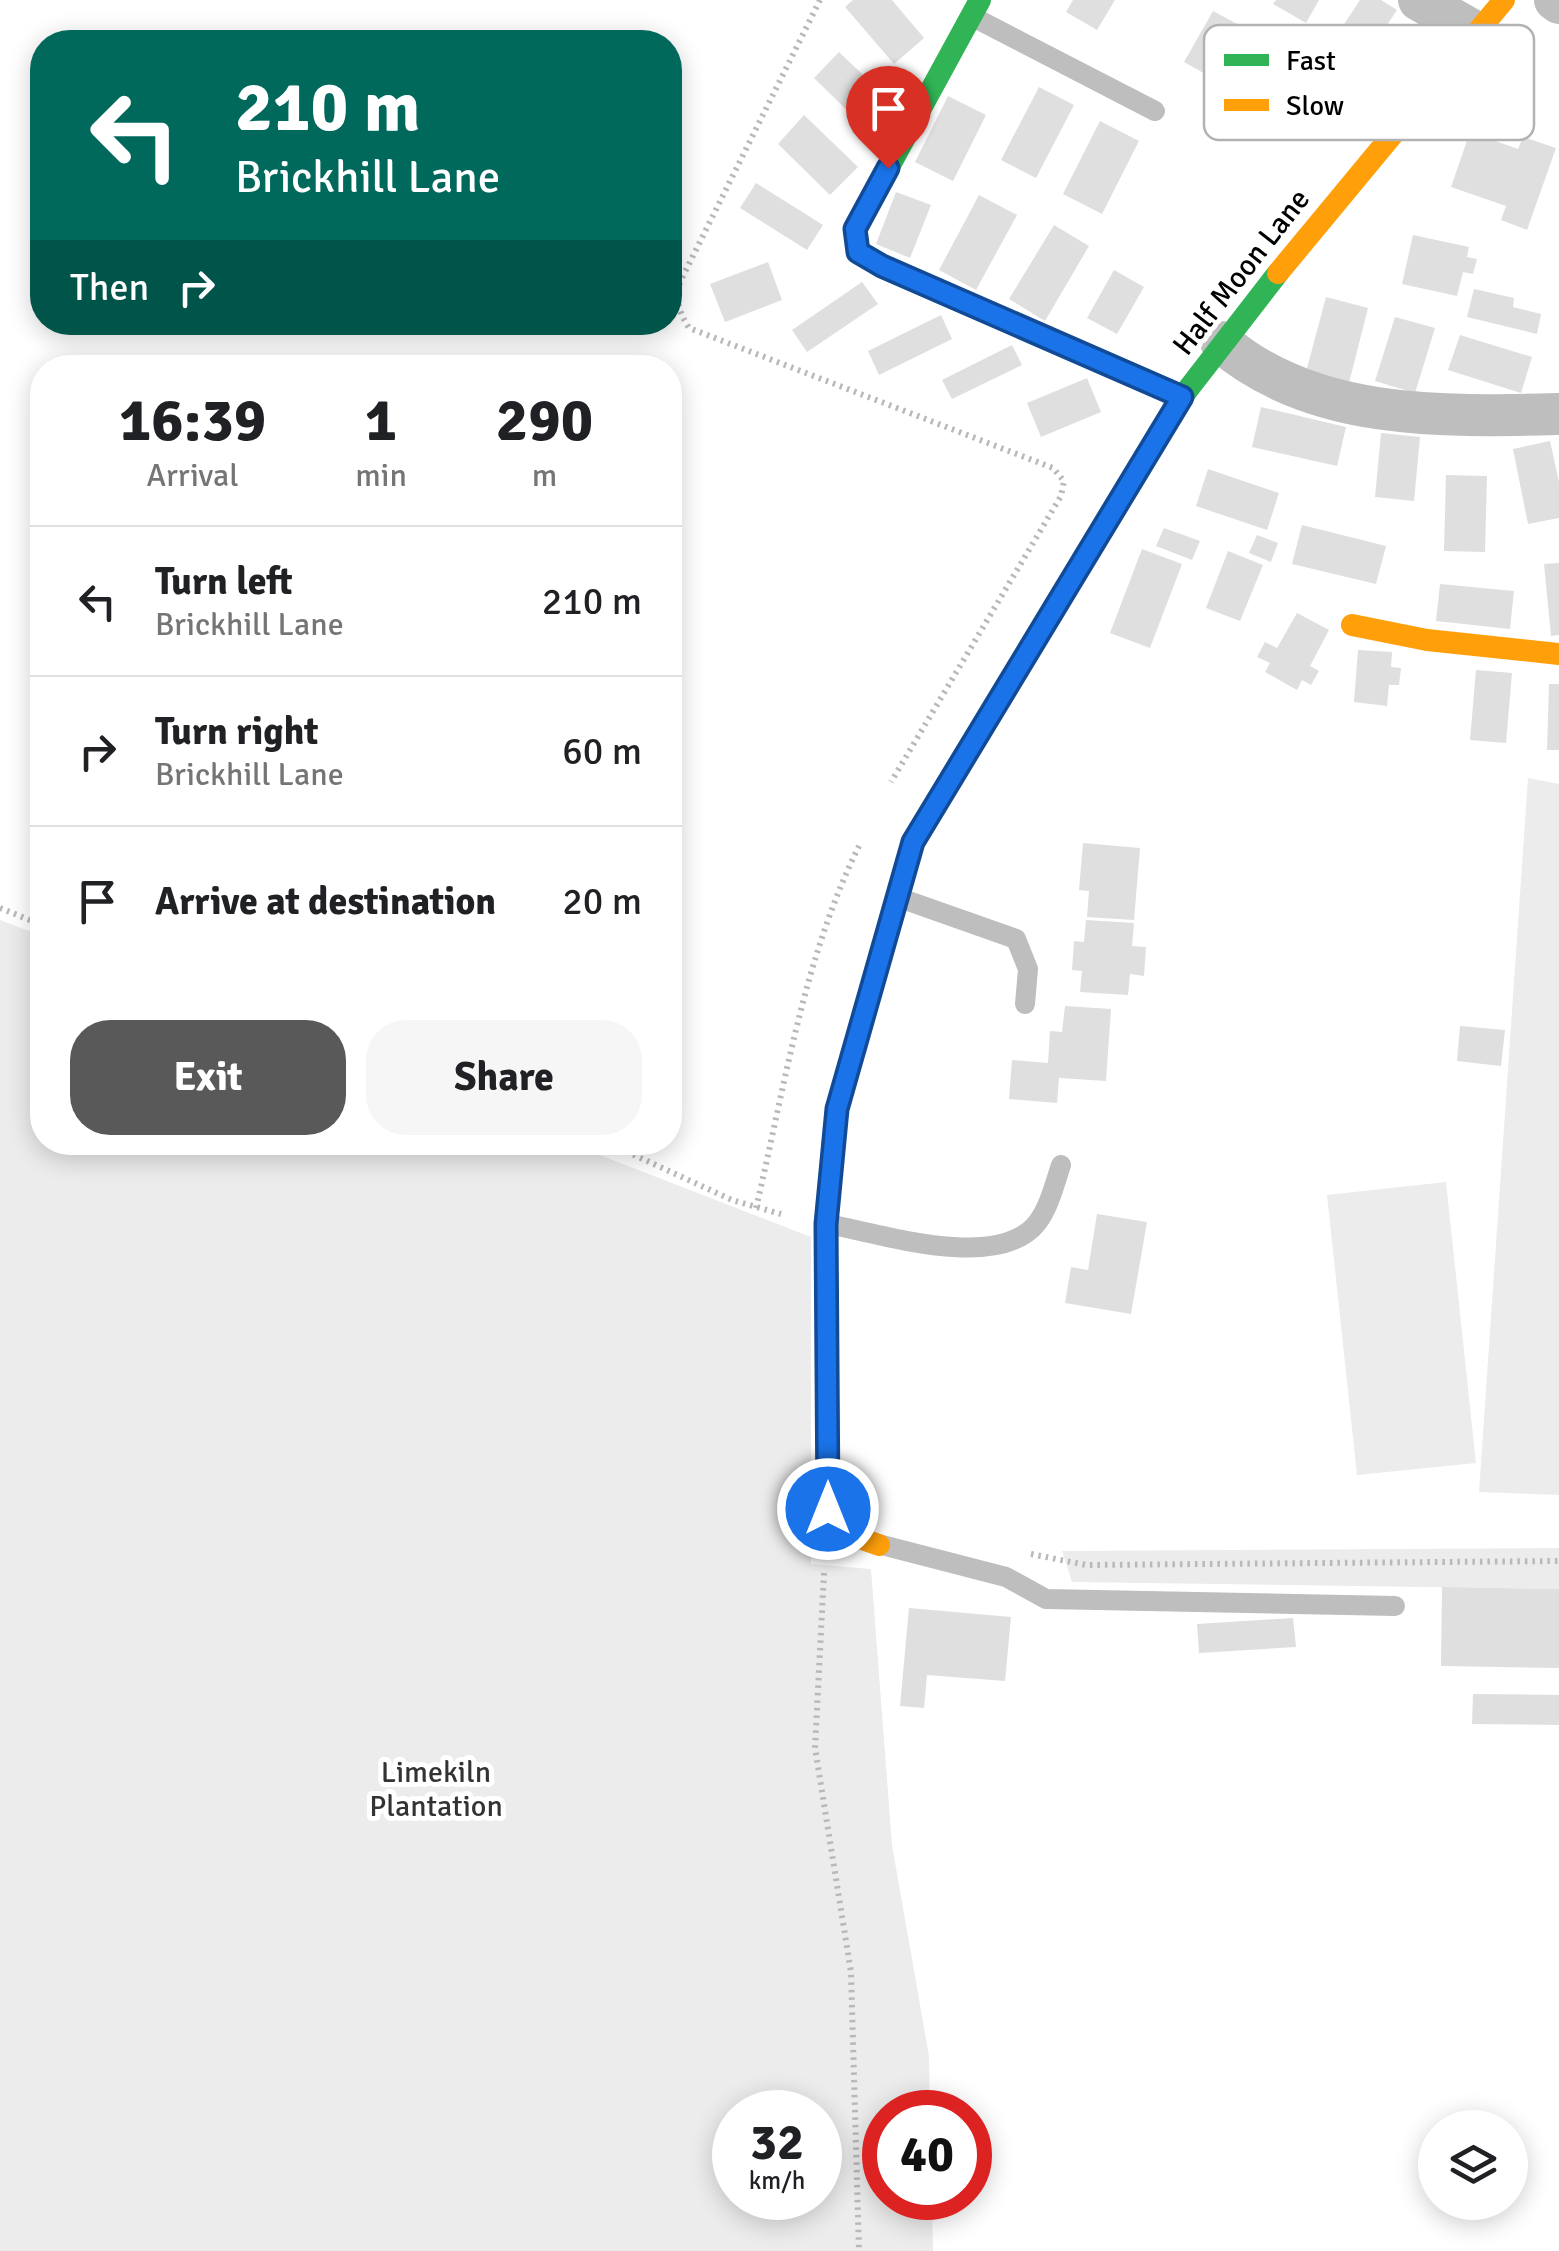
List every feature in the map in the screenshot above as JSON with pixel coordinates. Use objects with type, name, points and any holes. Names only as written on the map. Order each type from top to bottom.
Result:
[{"type":"street","points":[[1419,0],[1463,25]]},
{"type":"street","name":"Half Moon Lane","points":[[1484,25],[1504,0]]},
{"type":"street","points":[[976,8],[855,229],[858,252],[1182,397]]},
{"type":"street","name":"Half Moon Lane","points":[[828,1509],[826,1224],[837,1109],[913,842],[1182,397],[1221,342],[1388,140]]},
{"type":"street","points":[[1221,342],[1248,365],[1316,394],[1364,407],[1480,416],[1559,414]]},
{"type":"street","points":[[1352,624],[1426,640],[1559,654]]},
{"type":"street","points":[[828,1509],[848,1534],[879,1545]]},
{"type":"lane","points":[[976,8],[1155,111]]},
{"type":"lane","points":[[896,896],[1016,939],[1028,969],[1025,1004]]},
{"type":"lane","points":[[826,1224],[964,1249],[988,1248],[1022,1238],[1039,1221],[1060,1165]]},
{"type":"lane","points":[[879,1545],[1006,1576],[1046,1599],[1395,1606]]},
{"type":"path","points":[[682,278],[820,0]]},
{"type":"path","points":[[682,317],[690,328],[1053,468],[1064,481],[1061,496],[885,793]]},
{"type":"path","points":[[756,1208],[811,972],[846,872],[869,825]]},
{"type":"path","points":[[0,908],[30,920]]},
{"type":"path","points":[[636,1155],[756,1208],[826,1224]]},
{"type":"path","points":[[828,1509],[816,1748],[851,1972],[859,2251]]},
{"type":"path","points":[[1012,1551],[1086,1565],[1559,1561]]},
{"type":"green space","points":[[1528,778],[1559,784],[1559,1495],[1479,1492]]},
{"type":"green space","name":"Limekiln Plantation","points":[[0,920],[30,931],[30,1155],[600,1155],[811,1237],[811,1564],[871,1569],[892,1845],[929,2056],[930,2090],[862,2090],[862,2220],[932,2220],[933,2251],[0,2251]]},
{"type":"green space","points":[[1446,1182],[1476,1463],[1357,1475],[1327,1195]]},
{"type":"green space","points":[[1559,1548],[1559,1589],[1072,1582],[1062,1551]]},
{"type":"building","points":[[853,0],[892,0],[924,38],[894,64],[845,7]]},
{"type":"building","points":[[1073,0],[1115,0],[1097,30],[1066,12]]},
{"type":"building","points":[[1276,0],[1319,0],[1306,23],[1273,4]]},
{"type":"building","points":[[1360,0],[1381,0],[1397,10],[1387,25],[1344,25]]},
{"type":"building","points":[[1213,11],[1239,25],[1205,25]]},
{"type":"building","points":[[1204,27],[1204,73],[1184,62]]},
{"type":"building","points":[[839,52],[886,97],[860,123],[814,78]]},
{"type":"building","points":[[1039,87],[1074,105],[1036,178],[1001,160]]},
{"type":"building","points":[[948,96],[986,115],[953,181],[915,162]]},
{"type":"building","points":[[804,115],[858,167],[830,195],[778,144]]},
{"type":"building","points":[[1100,121],[1139,141],[1102,214],[1063,194]]},
{"type":"building","points":[[1467,140],[1493,140],[1518,149],[1522,140],[1532,140],[1556,148],[1527,230],[1501,220],[1506,206],[1451,187]]},
{"type":"building","points":[[756,183],[823,225],[807,250],[740,208]]},
{"type":"building","points":[[896,192],[931,205],[910,258],[876,244]]},
{"type":"building","points":[[979,195],[1017,215],[976,290],[939,270]]},
{"type":"building","points":[[1054,225],[1089,246],[1045,321],[1009,299]]},
{"type":"building","points":[[1413,235],[1469,247],[1467,257],[1477,259],[1473,274],[1463,272],[1457,296],[1402,284]]},
{"type":"building","points":[[768,262],[782,300],[725,322],[710,284]]},
{"type":"building","points":[[1114,270],[1144,287],[1117,334],[1087,318]]},
{"type":"building","points":[[862,282],[878,304],[807,352],[792,330]]},
{"type":"building","points":[[1474,289],[1514,298],[1513,307],[1541,314],[1537,334],[1467,317]]},
{"type":"building","points":[[1326,297],[1368,308],[1349,383],[1306,372]]},
{"type":"building","points":[[941,315],[952,339],[879,375],[868,351]]},
{"type":"building","points":[[1395,317],[1435,328],[1415,393],[1375,381]]},
{"type":"building","points":[[1460,335],[1532,357],[1521,393],[1448,370]]},
{"type":"building","points":[[1012,345],[1022,365],[952,399],[942,380]]},
{"type":"building","points":[[1087,378],[1101,412],[1041,437],[1027,403]]},
{"type":"building","points":[[1261,407],[1346,427],[1337,466],[1252,447]]},
{"type":"building","points":[[1381,433],[1420,437],[1414,501],[1375,497]]},
{"type":"building","points":[[1550,441],[1559,482],[1559,518],[1528,524],[1513,449]]},
{"type":"building","points":[[1208,469],[1279,493],[1267,530],[1196,506]]},
{"type":"building","points":[[1446,475],[1487,476],[1485,552],[1444,551]]},
{"type":"building","points":[[1302,525],[1386,546],[1376,584],[1292,564]]},
{"type":"building","points":[[1164,528],[1200,541],[1192,560],[1156,546]]},
{"type":"building","points":[[1257,535],[1278,543],[1271,562],[1249,553]]},
{"type":"building","points":[[1142,549],[1182,564],[1150,648],[1110,633]]},
{"type":"building","points":[[1228,551],[1263,565],[1240,621],[1206,608]]},
{"type":"building","points":[[1559,563],[1559,635],[1551,636],[1544,564]]},
{"type":"building","points":[[1440,584],[1514,591],[1510,629],[1436,621]]},
{"type":"building","points":[[1297,613],[1329,630],[1310,666],[1319,671],[1311,685],[1302,680],[1297,690],[1265,672],[1270,663],[1257,657],[1265,642],[1277,648]]},
{"type":"building","points":[[1358,650],[1392,652],[1391,667],[1401,668],[1399,685],[1389,685],[1387,706],[1354,702]]},
{"type":"building","points":[[1476,670],[1512,673],[1506,743],[1470,740]]},
{"type":"building","points":[[1549,684],[1559,684],[1559,750],[1547,750]]},
{"type":"building","points":[[1083,843],[1140,848],[1134,920],[1087,917],[1089,891],[1079,890]]},
{"type":"building","points":[[1086,920],[1134,923],[1132,946],[1146,947],[1144,976],[1130,974],[1128,995],[1080,992],[1082,971],[1072,970],[1074,941],[1084,942]]},
{"type":"building","points":[[1065,1006],[1111,1009],[1106,1081],[1059,1078],[1057,1103],[1009,1099],[1012,1060],[1048,1063],[1050,1031],[1062,1032]]},
{"type":"building","points":[[1460,1026],[1505,1030],[1501,1066],[1457,1061]]},
{"type":"building","points":[[1097,1214],[1147,1222],[1131,1314],[1065,1303],[1071,1267],[1088,1270]]},
{"type":"building","points":[[1442,1587],[1559,1589],[1559,1668],[1441,1666]]},
{"type":"building","points":[[909,1608],[1011,1617],[1005,1681],[927,1675],[924,1708],[900,1706]]},
{"type":"building","points":[[1293,1618],[1296,1647],[1199,1653],[1197,1624]]},
{"type":"building","points":[[1473,1694],[1559,1695],[1559,1725],[1472,1724]]},
{"type":"traffic: fast","points":[[980,0],[855,229],[859,252],[881,267],[1182,397]]},
{"type":"traffic: fast","points":[[834,1139],[837,1109],[913,842],[1182,397],[1278,273]]},
{"type":"traffic: slow","points":[[1483,25],[1504,0]]},
{"type":"traffic: slow","points":[[1278,273],[1388,140]]},
{"type":"traffic: slow","points":[[1352,625],[1427,640],[1559,654]]},
{"type":"traffic: slow","points":[[834,1139],[826,1224],[828,1509],[848,1534],[879,1545]]},
{"type":"route","points":[[828,1509],[826,1224],[837,1109],[913,842],[1182,397],[858,252],[855,229],[888,168]]}]
